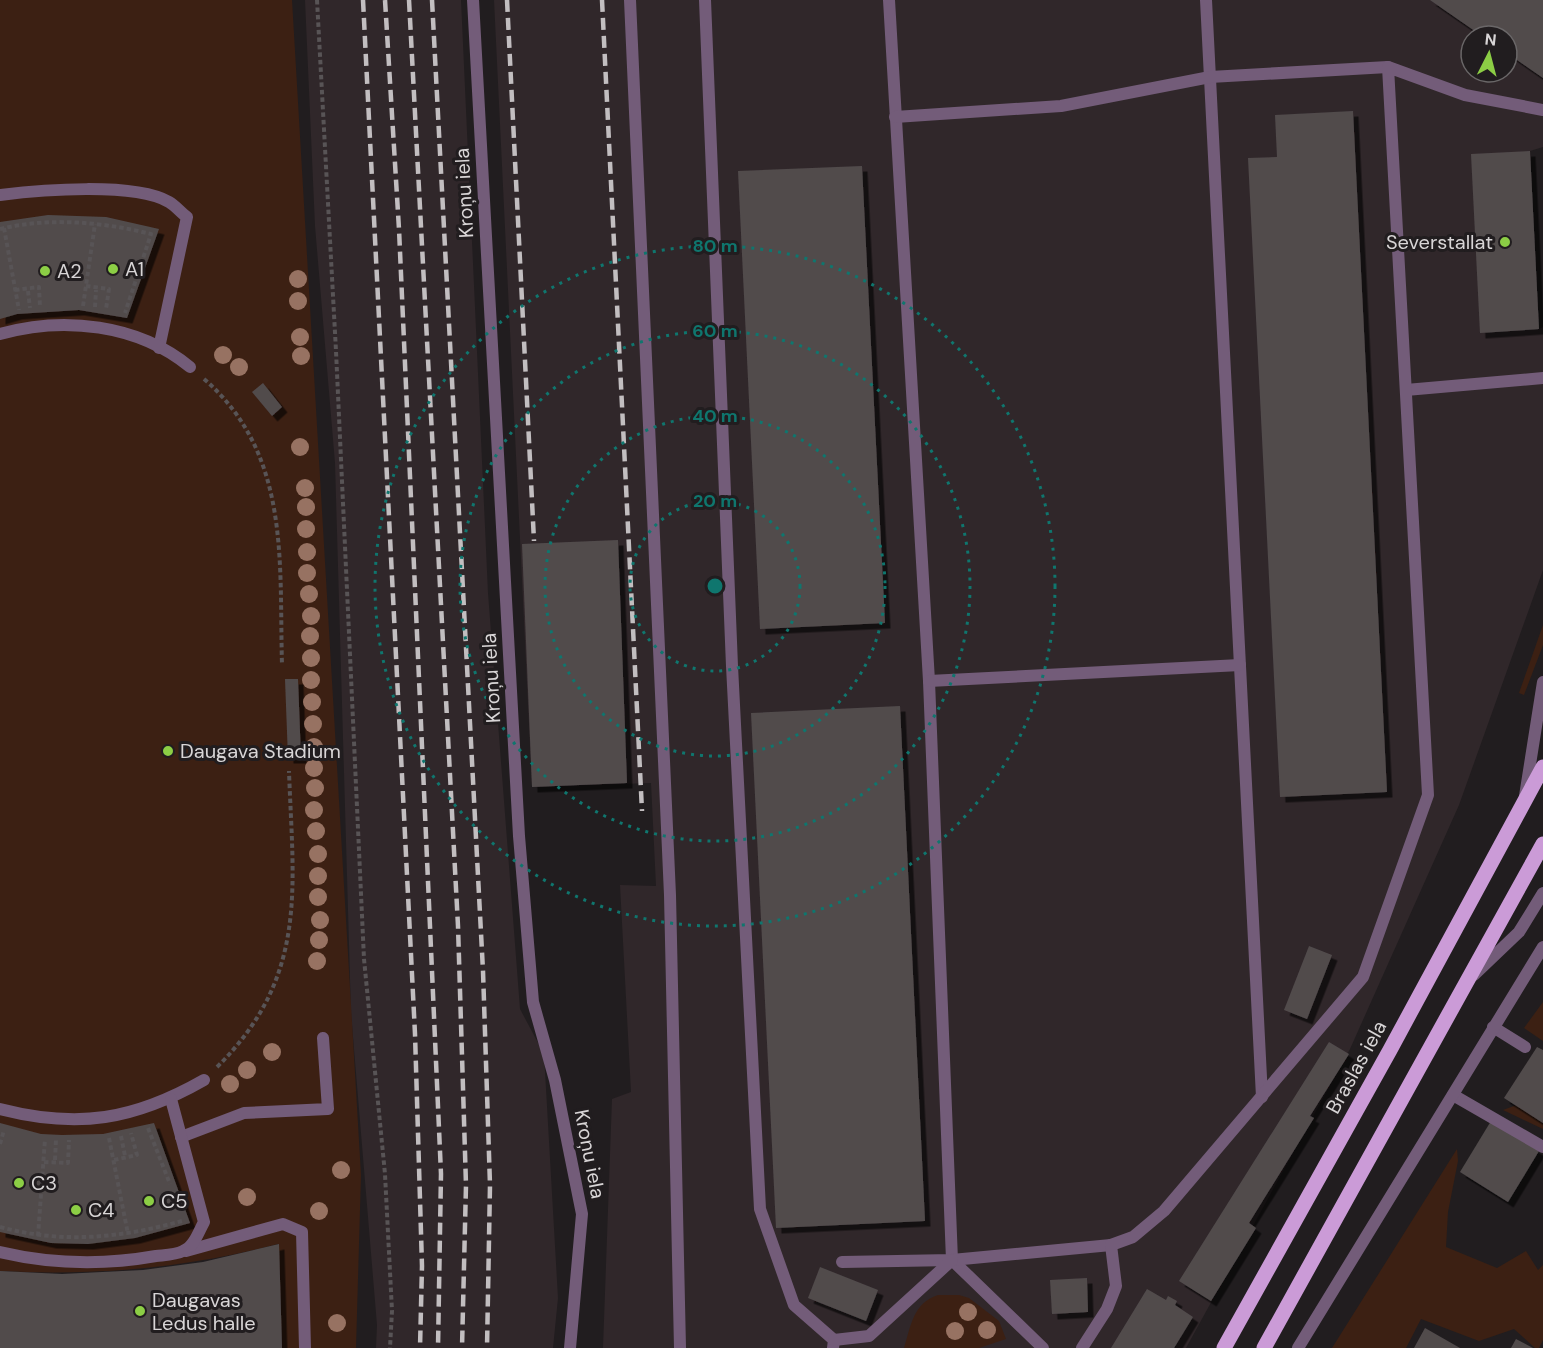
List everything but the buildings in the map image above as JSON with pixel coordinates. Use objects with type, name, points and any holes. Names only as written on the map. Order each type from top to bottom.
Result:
[{"type":"main road","name":"Braslas iela","points":[[1224,1348],[1524,806],[1543,767]]},
{"type":"main road","points":[[1264,1348],[1543,844]]},
{"type":"street","name":"Kroņu iela","points":[[473,0],[519,836],[533,1002],[555,1080],[582,1214],[570,1348]]},
{"type":"street","points":[[630,0],[670,895],[680,1348]]},
{"type":"street","points":[[705,0],[732,666],[760,1209],[794,1305],[834,1344],[869,1336],[952,1260]]},
{"type":"street","points":[[889,0],[929,681],[952,1260],[1043,1348]]},
{"type":"street","points":[[1206,0],[1262,1097]]},
{"type":"street","points":[[895,117],[1061,106],[1210,77],[1388,67],[1465,95],[1543,110]]},
{"type":"street","points":[[842,1262],[952,1260],[1110,1245],[1133,1237],[1164,1211],[1363,977],[1428,795],[1388,67]]},
{"type":"street","points":[[0,195],[75,188],[136,193],[169,202],[187,217],[159,348]]},
{"type":"street","points":[[0,334],[45,325],[77,325],[120,331],[159,348],[190,367]]},
{"type":"street","points":[[1406,390],[1543,378]]},
{"type":"street","points":[[929,681],[1240,664]]},
{"type":"street","name":"Braslas iela","points":[[1524,806],[1543,682]]},
{"type":"street","points":[[1467,982],[1519,932],[1543,893]]},
{"type":"street","points":[[1298,1348],[1543,947]]},
{"type":"street","points":[[1493,1027],[1525,1047]]},
{"type":"street","points":[[181,1137],[244,1113],[328,1109],[323,1038]]},
{"type":"street","points":[[0,1109],[33,1117],[81,1120],[123,1115],[171,1099],[204,1080]]},
{"type":"street","points":[[1453,1095],[1543,1147]]},
{"type":"street","points":[[171,1099],[204,1221],[197,1237],[185,1251]]},
{"type":"street","points":[[0,1252],[48,1260],[92,1262],[148,1258],[185,1251],[283,1224],[302,1232],[305,1348]]},
{"type":"street","points":[[1082,1348],[1107,1309],[1116,1286],[1110,1245]]},
{"type":"path","points":[[317,0],[364,959],[385,1174],[392,1311],[390,1348]]},
{"type":"path","points":[[19,311],[2,229],[61,222],[95,224],[151,234],[125,313]]},
{"type":"path","points":[[83,306],[95,224]]},
{"type":"path","points":[[86,286],[109,289],[105,310]]},
{"type":"path","points":[[15,290],[39,287],[40,308]]},
{"type":"path","points":[[95,308],[96,290]]},
{"type":"path","points":[[28,291],[30,309]]},
{"type":"path","points":[[190,367],[208,382],[235,414],[257,449],[271,488],[278,518],[282,665]]},
{"type":"path","points":[[204,1080],[234,1050],[273,993],[289,941],[293,901],[289,771]]},
{"type":"path","points":[[150,1128],[172,1190]]},
{"type":"path","points":[[0,1144],[5,1130]]},
{"type":"path","points":[[114,1160],[137,1155],[131,1134]]},
{"type":"path","points":[[121,1136],[125,1156]]},
{"type":"path","points":[[109,1138],[128,1234]]},
{"type":"path","points":[[38,1236],[45,1139]]},
{"type":"path","points":[[55,1160],[56,1140]]},
{"type":"path","points":[[44,1162],[68,1163],[69,1140]]},
{"type":"path","points":[[0,1227],[38,1236],[95,1239],[128,1234],[183,1220],[180,1210]]},
{"type":"shaded area","name":"Daugava Stadium","points":[[0,0],[292,0],[361,1175],[356,1348],[282,1348],[278,1244],[209,1259],[140,1268],[71,1272],[0,1271]]},
{"type":"shaded area","points":[[305,0],[461,0],[488,593],[520,1009],[544,1054],[558,1298],[553,1348],[376,1348],[377,1325],[351,1013],[335,463],[315,226]]},
{"type":"shaded area","points":[[494,0],[1543,0],[1543,147],[1530,151],[1539,329],[1543,327],[1543,570],[1459,805],[1350,1049],[1186,1348],[603,1348],[612,1099],[631,1092],[620,885],[656,886],[651,783],[532,787]]},
{"type":"shaded area","points":[[1543,625],[1543,645],[1524,695],[1519,693]]},
{"type":"shaded area","points":[[1543,1002],[1543,1041],[1524,1028]]},
{"type":"shaded area","points":[[1543,1095],[1543,1129],[1503,1110]]},
{"type":"shaded area","points":[[1457,1149],[1458,1161],[1448,1212],[1446,1247],[1497,1268],[1526,1251],[1538,1270],[1543,1265],[1543,1340],[1539,1348],[1535,1348],[1514,1329],[1479,1341],[1421,1319],[1406,1348],[1332,1348]]},
{"type":"shaded area","points":[[938,1295],[959,1295],[969,1298],[999,1321],[1006,1339],[979,1348],[904,1348],[918,1309]]},
{"type":"railway","points":[[363,0],[415,1034],[422,1266],[420,1348]]},
{"type":"railway","points":[[385,0],[399,229],[441,1174],[438,1348]]},
{"type":"railway","points":[[409,0],[458,926],[466,1185],[462,1348]]},
{"type":"railway","points":[[432,0],[483,971],[490,1185],[487,1348]]},
{"type":"railway","points":[[507,0],[534,541]]},
{"type":"railway","points":[[602,0],[642,811]]},
{"type":"place","name":"Severstallat","points":[[1505,242]]},
{"type":"place","name":"A1","points":[[113,269]]},
{"type":"place","name":"A2","points":[[45,271]]},
{"type":"place","name":"Daugava Stadium","points":[[168,751]]},
{"type":"place","name":"C3","points":[[19,1183]]},
{"type":"place","name":"C5","points":[[149,1201]]},
{"type":"place","name":"C4","points":[[76,1210]]},
{"type":"place","name":"Daugavas Ledus halle","points":[[140,1311]]}]
